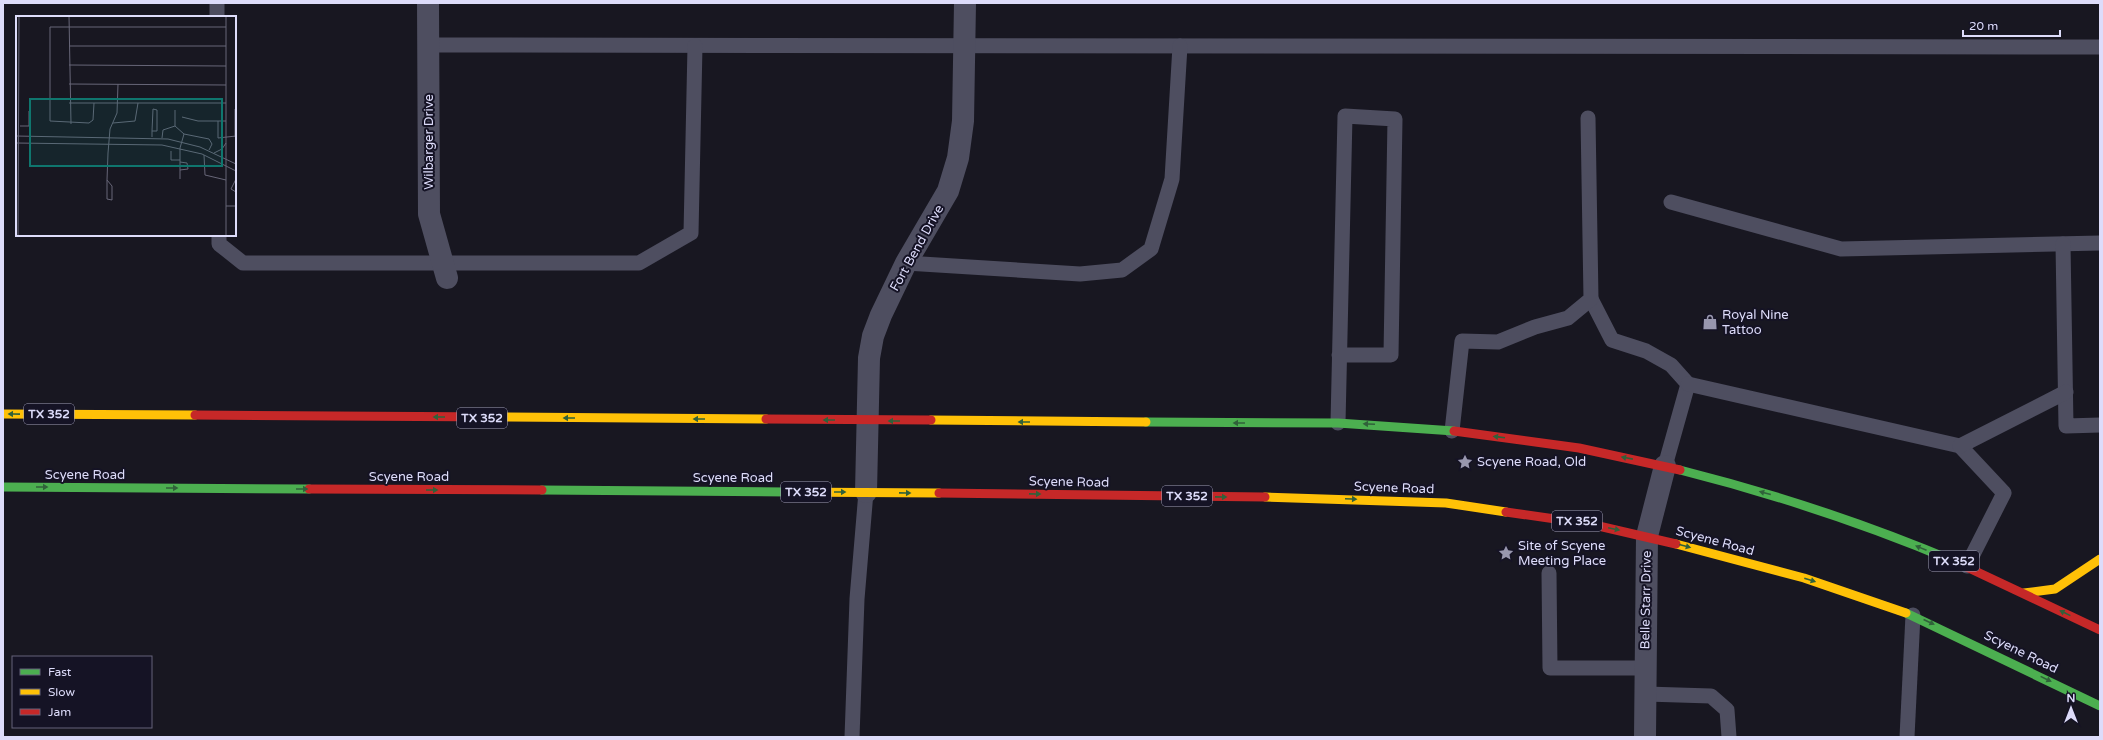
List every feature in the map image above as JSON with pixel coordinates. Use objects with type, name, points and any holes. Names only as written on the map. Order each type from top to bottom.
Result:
[{"type":"main road","name":"TX 352","points":[[3,414],[1338,423],[1389,425],[1452,431],[1568,446],[1665,466],[1802,504],[1869,527],[1967,566],[2024,592],[2100,630]]},
{"type":"main road","name":"Scyene Road","points":[[3,487],[866,492],[1329,498],[1446,503],[1558,518],[1647,536],[1804,578],[1913,615],[2100,706]]},
{"type":"main road","points":[[2024,592],[2055,589],[2100,559]]},
{"type":"street","name":"Wilbarger Drive","points":[[428,3],[429,214],[445,271]]},
{"type":"street","name":"Fort Bend Drive","points":[[866,492],[869,358],[873,336],[881,315],[906,263],[948,191],[958,158],[963,120],[965,3]]},
{"type":"street","name":"Belle Starr Drive","points":[[1645,737],[1647,536],[1665,466]]},
{"type":"lane","points":[[217,3],[217,16]]},
{"type":"lane","points":[[429,45],[2100,47]]},
{"type":"lane","points":[[219,236],[219,244],[243,263],[445,271],[639,263],[691,233],[695,46]]},
{"type":"lane","points":[[906,263],[1080,274],[1122,270],[1151,249],[1172,178],[1180,46]]},
{"type":"lane","points":[[1338,423],[1339,355],[1345,116],[1395,119],[1391,355],[1339,355]]},
{"type":"lane","points":[[1588,118],[1591,299],[1612,340],[1646,351],[1672,365],[1688,384],[1960,446],[2004,493],[1967,566]]},
{"type":"lane","points":[[1671,202],[1841,249],[2100,243]]},
{"type":"lane","points":[[2063,244],[2066,426],[2100,425]]},
{"type":"lane","points":[[1452,431],[1462,341],[1498,342],[1535,327],[1568,318],[1591,299]]},
{"type":"lane","points":[[1665,466],[1688,384]]},
{"type":"lane","points":[[1960,446],[2066,392]]},
{"type":"lane","points":[[852,737],[858,599],[866,492]]},
{"type":"lane","points":[[1549,573],[1550,668],[1646,668]]},
{"type":"lane","points":[[1907,737],[1913,615]]},
{"type":"lane","points":[[1646,694],[1711,696],[1727,710],[1728,737]]},
{"type":"traffic: fast","points":[[1146,422],[1338,423],[1454,431]]},
{"type":"traffic: fast","points":[[1680,470],[1751,489],[1820,511],[1888,535],[1956,562]]},
{"type":"traffic: fast","points":[[3,487],[309,489]]},
{"type":"traffic: fast","points":[[542,490],[788,492]]},
{"type":"traffic: fast","points":[[1906,613],[2100,706]]},
{"type":"traffic: slow","points":[[3,414],[195,415]]},
{"type":"traffic: slow","points":[[500,417],[766,419]]},
{"type":"traffic: slow","points":[[931,420],[1146,422]]},
{"type":"traffic: slow","points":[[788,492],[939,493]]},
{"type":"traffic: slow","points":[[1265,497],[1446,503],[1506,512]]},
{"type":"traffic: slow","points":[[1676,544],[1804,578],[1906,613]]},
{"type":"traffic: slow","points":[[2024,593],[2055,589],[2100,559]]},
{"type":"traffic: jam","points":[[195,415],[500,417]]},
{"type":"traffic: jam","points":[[766,419],[931,420]]},
{"type":"traffic: jam","points":[[1454,431],[1579,448],[1680,470]]},
{"type":"traffic: jam","points":[[309,489],[542,490]]},
{"type":"traffic: jam","points":[[939,493],[1265,497]]},
{"type":"traffic: jam","points":[[1506,512],[1590,524],[1676,544]]},
{"type":"traffic: jam","points":[[1956,562],[2100,630]]},
{"type":"place","name":"Royal Nine Tattoo","points":[[1710,322]]},
{"type":"place","name":"Scyene Road, Old","points":[[1465,462]]},
{"type":"place","name":"Site of Scyene Meeting Place","points":[[1506,553]]}]
